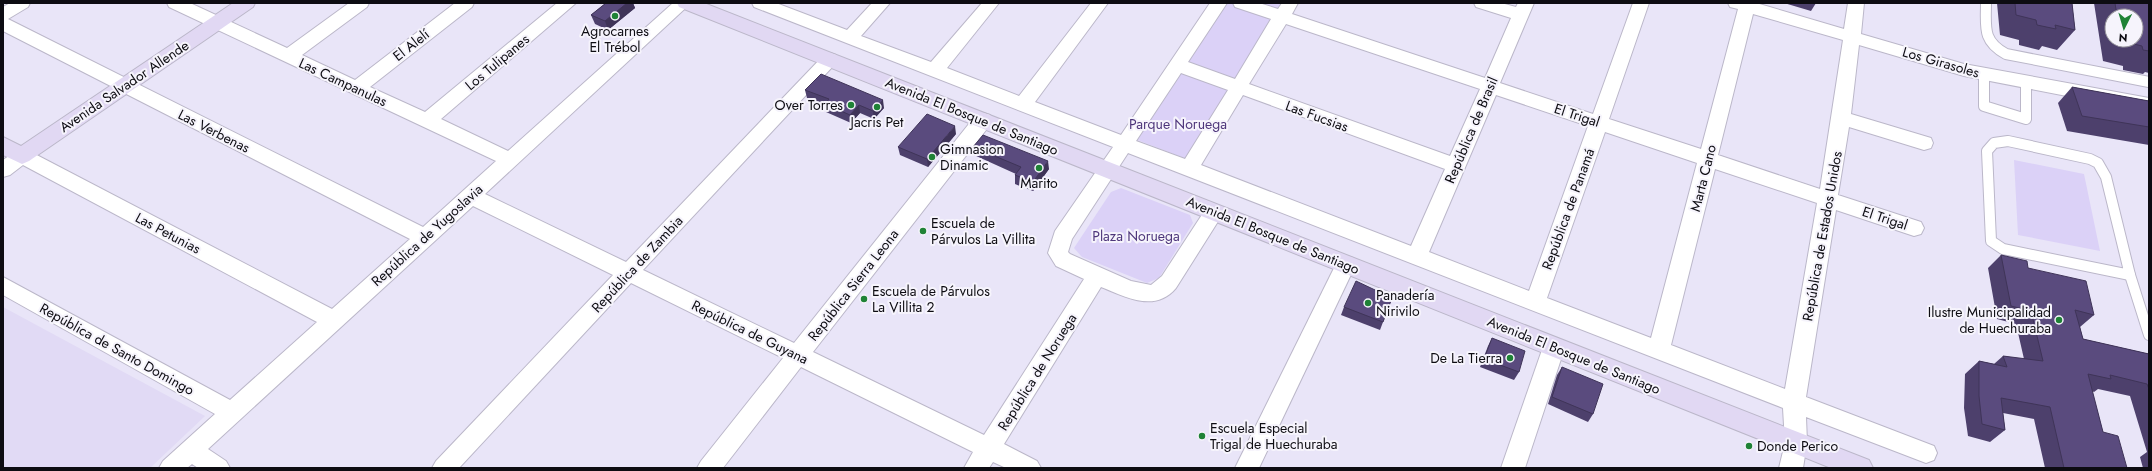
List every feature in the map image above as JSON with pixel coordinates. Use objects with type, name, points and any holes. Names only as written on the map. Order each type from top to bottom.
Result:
[{"type":"main road","name":"Avenida Salvador Allende","points":[[22,156],[246,3]]},
{"type":"main road","name":"Avenida El Bosque de Santiago","points":[[685,3],[830,59],[1860,468]]},
{"type":"main road","name":"Las Petunias","points":[[3,146],[22,156]]},
{"type":"street","points":[[3,15],[22,3]]},
{"type":"street","name":"Las Campanulas","points":[[175,3],[511,160]]},
{"type":"street","points":[[288,56],[361,3]]},
{"type":"street","name":"El Alelí","points":[[356,88],[466,3]]},
{"type":"street","name":"Los Tulipanes","points":[[427,121],[568,3]]},
{"type":"street","name":"República de Yugoslavia","points":[[171,468],[685,3]]},
{"type":"street","points":[[850,37],[882,3]]},
{"type":"street","points":[[935,70],[991,3]]},
{"type":"street","points":[[1023,104],[1100,3]]},
{"type":"street","points":[[1214,212],[1169,282],[1161,290],[1150,294],[1144,294],[1063,260],[1058,253],[1057,248],[1062,237],[1126,144],[1219,3]]},
{"type":"street","name":"El Trigal","points":[[1241,3],[1286,10],[1489,86],[1914,228]]},
{"type":"street","points":[[1482,3],[1524,9]]},
{"type":"street","name":"República de Panamá","points":[[1535,302],[1641,3]]},
{"type":"street","name":"República de Estados Unidos","points":[[1791,468],[1796,443],[1794,402],[1842,118],[1856,3]]},
{"type":"street","name":"Avenida El Bosque de Santiago","points":[[768,4],[1926,453]]},
{"type":"street","name":"Los Girasoles","points":[[1742,5],[1984,75],[2149,105]]},
{"type":"street","name":"Marta Cano","points":[[1659,350],[1708,159],[1742,5]]},
{"type":"street","name":"República de Brasil","points":[[1417,256],[1489,86],[1524,9]]},
{"type":"street","points":[[1190,168],[1286,10]]},
{"type":"street","name":"Las Verbenas","points":[[3,24],[425,237]]},
{"type":"street","name":"República de Zambia","points":[[444,468],[830,59]]},
{"type":"street","name":"Las Fucsias","points":[[1178,65],[1456,166]]},
{"type":"street","points":[[1842,118],[1924,143]]},
{"type":"street","name":"República Sierra Leona","points":[[709,468],[983,120]]},
{"type":"street","name":"Avenida Salvador Allende","points":[[3,170],[22,156]]},
{"type":"street","name":"Las Petunias","points":[[22,156],[333,320]]},
{"type":"street","name":"República de Guyana","points":[[471,196],[1028,468]]},
{"type":"street","points":[[1247,468],[1346,264]]},
{"type":"street","name":"República de Noruega","points":[[976,468],[1098,275]]},
{"type":"street","name":"República de Santo Domingo","points":[[3,285],[232,412]]},
{"type":"street","points":[[1513,468],[1554,347]]},
{"type":"street","points":[[190,450],[218,468]]},
{"type":"lane","points":[[1986,3],[1988,41],[1995,49],[2006,54],[2149,82]]},
{"type":"lane","points":[[1984,75],[1984,106],[2026,119],[2026,82]]},
{"type":"lane","points":[[2130,275],[2003,249],[1991,241],[1987,151],[1994,143],[2008,142],[2090,159],[2098,163],[2106,177],[2130,275],[2149,335]]},
{"type":"shaded area","points":[[3,307],[205,416],[150,468],[3,468]]},
{"type":"green space","name":"Parque Noruega","points":[[1224,3],[1284,3],[1189,160],[1135,139]]},
{"type":"green space","points":[[2014,160],[2084,174],[2100,251],[2018,235]]},
{"type":"green space","name":"Plaza Noruega","points":[[1121,188],[1190,215],[1193,223],[1159,278],[1147,283],[1082,257],[1074,248],[1111,192]]},
{"type":"building","points":[[606,3],[627,3],[605,21],[591,15]]},
{"type":"building","points":[[2015,3],[2072,3],[2075,30],[2055,25],[2056,29],[2037,25],[2036,20],[2016,15]]},
{"type":"building","points":[[2115,3],[2149,3],[2149,51],[2143,50],[2142,48],[2144,48],[2144,8],[2116,8]]},
{"type":"building","points":[[821,74],[883,100],[873,111],[859,105],[850,115],[825,104],[829,99],[805,90]]},
{"type":"building","points":[[2072,87],[2149,101],[2149,127],[2082,116]]},
{"type":"building","points":[[927,114],[955,126],[927,159],[898,147]]},
{"type":"building","points":[[983,135],[1048,161],[1033,182],[1015,175],[1021,167],[973,147]]},
{"type":"building","points":[[2001,255],[2027,261],[2028,268],[2086,281],[2094,315],[2075,310],[2083,339],[2149,354],[2149,389],[2147,384],[2110,375],[2111,379],[2088,374],[2103,432],[2118,436],[2127,468],[2064,468],[2050,407],[2001,398],[2005,430],[1982,424],[1979,396],[1979,361],[2007,367],[2003,356],[2043,361],[2031,311],[2011,306]]},
{"type":"building","points":[[1356,281],[1392,298],[1383,322],[1344,307]]},
{"type":"building","points":[[1492,338],[1525,351],[1519,372],[1484,359]]},
{"type":"building","points":[[1562,367],[1603,384],[1593,414],[1552,397]]},
{"type":"place","name":"Agrocarnes El Trébol","points":[[615,16]]},
{"type":"place","name":"Over Torres","points":[[851,105]]},
{"type":"place","name":"Jacris Pet","points":[[877,107]]},
{"type":"place","name":"Gimnasion Dinamic","points":[[932,157]]},
{"type":"place","name":"Marito","points":[[1039,168]]},
{"type":"place","name":"Escuela de Párvulos La Villita","points":[[923,231]]},
{"type":"place","name":"Escuela de Párvulos La Villita 2","points":[[864,299]]},
{"type":"place","name":"Panadería Nirivilo","points":[[1368,303]]},
{"type":"place","name":"Ilustre Municipalidad de Huechuraba","points":[[2059,320]]},
{"type":"place","name":"De La Tierra","points":[[1510,358]]},
{"type":"place","name":"Escuela Especial Trigal de Huechuraba","points":[[1202,436]]},
{"type":"place","name":"Donde Perico","points":[[1749,446]]}]
